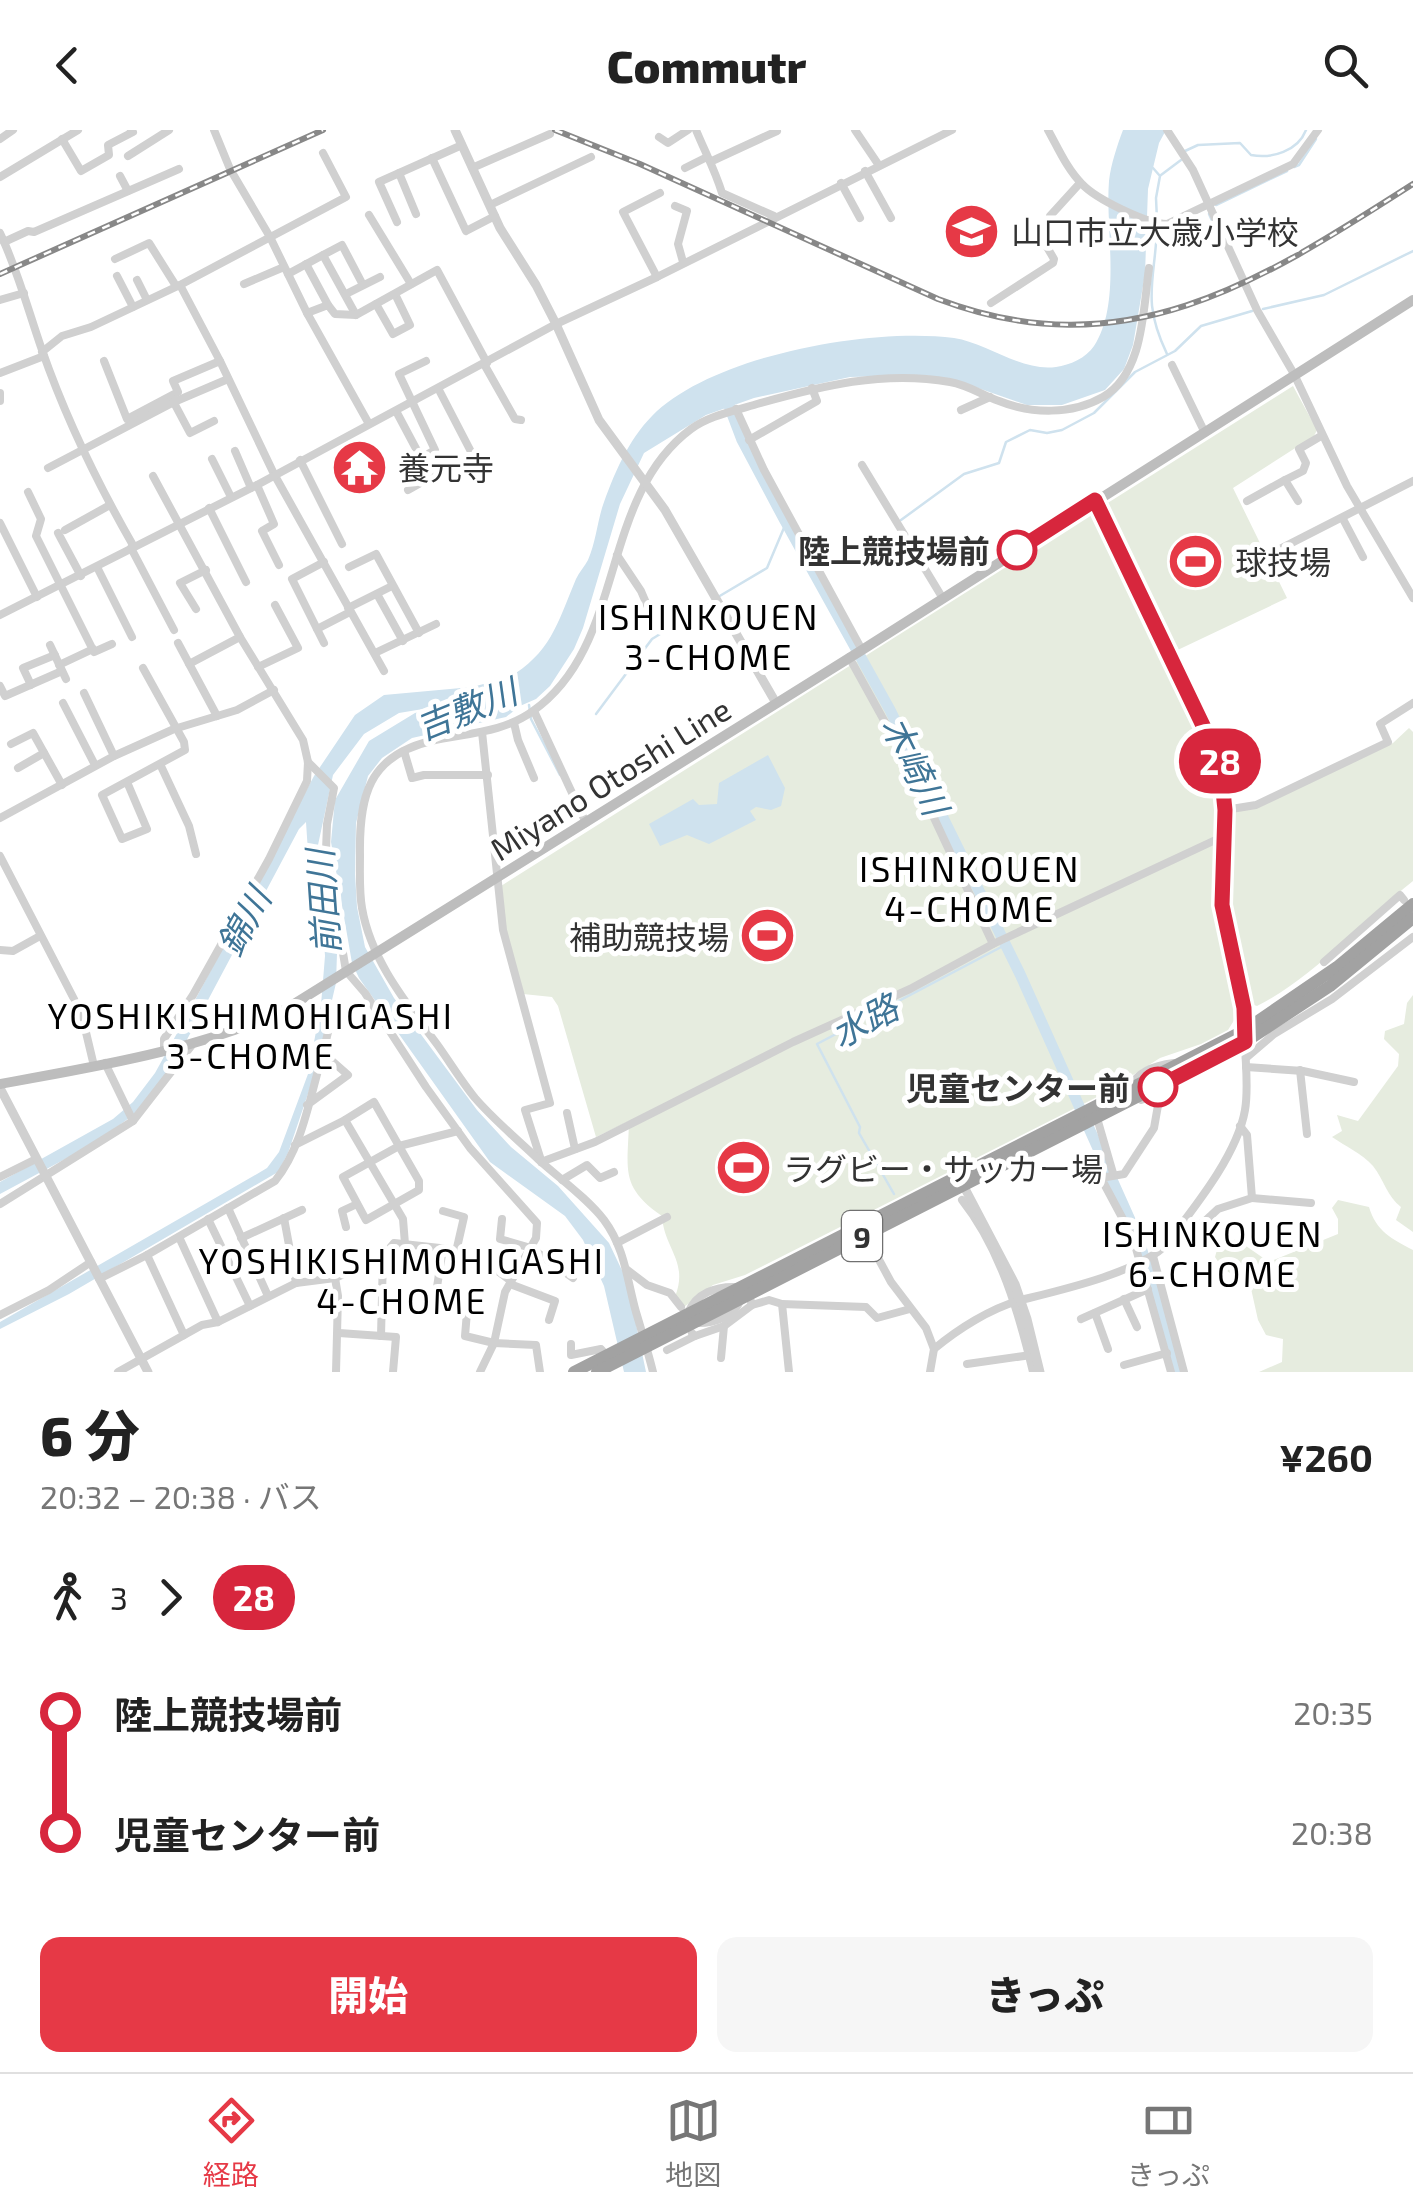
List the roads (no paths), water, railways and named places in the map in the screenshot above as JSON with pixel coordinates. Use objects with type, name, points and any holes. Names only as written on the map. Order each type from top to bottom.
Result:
[{"type":"highway","name":"9","points":[[1130,1096],[1181,1064],[1245,1036],[1337,968],[1409,902]]},
{"type":"highway","name":"9","points":[[574,1372],[603,1366],[864,1230],[961,1188],[1088,1117],[1200,1065],[1330,986],[1413,918]]},
{"type":"main road","name":"Miyano Otoshi Line","points":[[0,1086],[191,1045],[263,1020],[862,650],[1413,300]]},
{"type":"street","points":[[0,139],[13,130]]},
{"type":"street","points":[[0,176],[78,130]]},
{"type":"street","points":[[62,139],[81,172],[109,155],[108,145],[132,130]]},
{"type":"street","points":[[128,156],[169,130]]},
{"type":"street","points":[[215,130],[230,169],[370,424]]},
{"type":"street","points":[[455,130],[495,216],[556,324],[599,420],[689,550],[776,703]]},
{"type":"street","points":[[659,137],[668,143],[688,130]]},
{"type":"street","points":[[697,130],[722,193],[774,216]]},
{"type":"street","points":[[855,130],[878,164]]},
{"type":"street","points":[[0,615],[438,390],[556,324],[657,278],[952,130]]},
{"type":"street","points":[[1048,130],[1080,183],[1156,224],[1174,223],[1293,164],[1318,130]]},
{"type":"street","points":[[685,168],[777,131]]},
{"type":"street","points":[[1168,131],[1192,170],[1321,436],[1413,598]]},
{"type":"street","points":[[472,168],[550,134]]},
{"type":"street","points":[[398,222],[379,182],[462,144]]},
{"type":"street","points":[[0,373],[43,354],[62,336],[178,286],[346,197],[323,152]]},
{"type":"street","points":[[490,205],[590,157]]},
{"type":"street","points":[[432,158],[466,231],[495,216]]},
{"type":"street","points":[[174,630],[110,505],[43,354],[2,237],[128,192],[180,168]]},
{"type":"street","points":[[865,171],[891,218]]},
{"type":"street","points":[[399,173],[416,214]]},
{"type":"street","points":[[120,176],[128,192]]},
{"type":"street","points":[[841,183],[860,218]]},
{"type":"street","points":[[991,302],[1052,263],[1054,259],[1044,242],[1050,216],[1080,183]]},
{"type":"street","points":[[657,278],[624,212],[660,193]]},
{"type":"street","points":[[675,206],[686,212],[678,244],[683,262]]},
{"type":"street","points":[[370,216],[411,284]]},
{"type":"street","points":[[116,259],[149,243],[178,286],[220,361],[274,474],[384,671]]},
{"type":"street","points":[[244,284],[306,264],[342,244],[363,285]]},
{"type":"street","points":[[323,255],[356,315]]},
{"type":"street","points":[[306,264],[335,314],[356,315],[436,270],[516,419],[522,420]]},
{"type":"street","points":[[653,1372],[626,1269],[603,1218],[476,1098],[374,952],[362,908],[359,816],[363,797],[370,782],[394,754],[514,723],[534,711],[572,668],[599,612],[636,498],[665,457],[691,430],[736,409],[812,388],[860,380],[918,377],[957,383],[1027,409],[1058,411],[1106,395],[1132,362],[1150,268]]},
{"type":"street","points":[[117,276],[133,307]]},
{"type":"street","points":[[346,294],[380,277]]},
{"type":"street","points":[[137,280],[147,300]]},
{"type":"street","points":[[0,300],[24,293]]},
{"type":"street","points":[[376,304],[392,334],[410,325],[395,294]]},
{"type":"street","points":[[307,313],[328,305]]},
{"type":"street","points":[[104,361],[126,424]]},
{"type":"street","points":[[172,399],[178,392],[174,381],[220,361]]},
{"type":"street","points":[[422,458],[435,450],[398,374],[426,361]]},
{"type":"street","points":[[1172,365],[1205,433]]},
{"type":"street","points":[[48,468],[172,399],[228,379]]},
{"type":"street","points":[[748,440],[817,401],[812,388]]},
{"type":"street","points":[[438,390],[480,468]]},
{"type":"street","points":[[0,393],[0,401]]},
{"type":"street","points":[[961,410],[990,397]]},
{"type":"street","points":[[172,399],[190,433],[214,421]]},
{"type":"street","points":[[736,409],[748,440],[862,650]]},
{"type":"street","points":[[396,410],[431,477],[408,490]]},
{"type":"street","points":[[1246,501],[1303,471],[1306,463],[1299,449],[1321,436]]},
{"type":"street","points":[[234,451],[274,524],[262,531],[279,565]]},
{"type":"street","points":[[212,460],[230,497]]},
{"type":"street","points":[[300,460],[342,544]]},
{"type":"street","points":[[862,465],[942,597]]},
{"type":"street","points":[[153,476],[240,637],[302,740],[308,762],[307,781],[193,995],[164,1039],[165,1050]]},
{"type":"street","points":[[1285,480],[1298,500]]},
{"type":"street","points":[[1268,555],[1413,481]]},
{"type":"street","points":[[28,492],[42,519],[36,536],[94,652],[112,644]]},
{"type":"street","points":[[934,1349],[957,1332],[1018,1301],[1065,1289],[1153,1256],[1178,1229],[1232,1149],[1245,1110],[1244,1008],[1222,905],[1225,810],[1215,746],[1095,500]]},
{"type":"street","points":[[81,576],[62,532],[110,505]]},
{"type":"street","points":[[209,508],[246,582]]},
{"type":"street","points":[[1343,519],[1362,557]]},
{"type":"street","points":[[1,529],[38,596]]},
{"type":"street","points":[[350,568],[376,554],[419,633]]},
{"type":"street","points":[[616,555],[641,592],[653,619]]},
{"type":"street","points":[[324,562],[292,579],[324,643]]},
{"type":"street","points":[[97,568],[132,636]]},
{"type":"street","points":[[196,609],[180,583],[206,570]]},
{"type":"street","points":[[317,630],[392,586]]},
{"type":"street","points":[[377,594],[402,642]]},
{"type":"street","points":[[258,668],[298,648],[275,605]]},
{"type":"street","points":[[375,653],[436,624]]},
{"type":"street","points":[[189,664],[240,637]]},
{"type":"street","points":[[178,643],[217,716]]},
{"type":"street","points":[[50,644],[62,672]]},
{"type":"street","points":[[0,686],[5,696],[62,672],[93,649]]},
{"type":"street","points":[[31,685],[23,668],[54,655]]},
{"type":"street","points":[[849,657],[914,773],[994,944]]},
{"type":"street","points":[[127,782],[147,829],[122,840],[102,795],[184,750],[184,742],[142,668]]},
{"type":"street","points":[[0,818],[114,756],[174,729],[237,710],[274,690]]},
{"type":"street","points":[[84,693],[114,756]]},
{"type":"street","points":[[63,703],[95,765]]},
{"type":"street","points":[[1225,810],[1256,805],[1388,742],[1380,724],[1413,703]]},
{"type":"street","points":[[534,711],[586,822]]},
{"type":"street","points":[[514,723],[534,778]]},
{"type":"street","points":[[482,732],[503,930],[550,1103],[524,1110],[541,1162]]},
{"type":"street","points":[[12,744],[33,733],[62,786]]},
{"type":"street","points":[[404,751],[412,778],[488,775]]},
{"type":"street","points":[[18,768],[44,753]]},
{"type":"street","points":[[308,762],[332,785],[326,851],[344,972],[365,993],[458,1130],[536,1224],[536,1238],[510,1282],[500,1308],[494,1343],[480,1372]]},
{"type":"street","points":[[160,764],[196,854]]},
{"type":"street","points":[[541,1162],[1224,836]]},
{"type":"street","points":[[0,856],[57,963],[99,1065],[133,1121]]},
{"type":"street","points":[[1324,962],[1400,895],[1409,902]]},
{"type":"street","points":[[0,950],[13,951],[40,936]]},
{"type":"street","points":[[1246,1062],[1274,1034],[1332,999],[1413,937]]},
{"type":"street","points":[[98,1278],[147,1255],[275,1181],[295,1144],[329,1028]]},
{"type":"street","points":[[0,1204],[133,1121],[191,1045]]},
{"type":"street","points":[[306,1105],[348,1075],[324,1054]]},
{"type":"street","points":[[1246,1062],[1354,1082]]},
{"type":"street","points":[[1130,1096],[1160,1094],[1192,1076],[1200,1065]]},
{"type":"street","points":[[1300,1070],[1307,1134]]},
{"type":"street","points":[[0,1086],[148,1372]]},
{"type":"street","points":[[1160,1094],[1154,1128],[1124,1174],[1101,1178],[1133,1238],[1171,1372]]},
{"type":"street","points":[[295,1144],[374,1102],[399,1146],[419,1181],[420,1190],[366,1220],[343,1178],[399,1146],[458,1130]]},
{"type":"street","points":[[568,1114],[575,1149]]},
{"type":"street","points":[[1088,1117],[1114,1173]]},
{"type":"street","points":[[344,1120],[403,1219],[404,1244]]},
{"type":"street","points":[[1240,1126],[1247,1135],[1252,1198]]},
{"type":"street","points":[[0,1177],[37,1160]]},
{"type":"street","points":[[562,1180],[582,1165],[600,1178],[614,1172]]},
{"type":"street","points":[[961,1188],[1018,1301],[1036,1372]]},
{"type":"street","points":[[1178,1229],[1204,1222],[1218,1209],[1252,1198],[1311,1203]]},
{"type":"street","points":[[346,1227],[342,1211],[357,1204]]},
{"type":"street","points":[[228,1208],[268,1296]]},
{"type":"street","points":[[241,1238],[302,1210]]},
{"type":"street","points":[[443,1212],[464,1217],[456,1252]]},
{"type":"street","points":[[617,1243],[667,1217]]},
{"type":"street","points":[[284,1218],[296,1282]]},
{"type":"street","points":[[208,1219],[250,1306]]},
{"type":"street","points":[[502,1219],[500,1239],[531,1248],[573,1278]]},
{"type":"street","points":[[864,1230],[890,1282],[926,1328],[934,1349],[930,1372]]},
{"type":"street","points":[[179,1237],[218,1322]]},
{"type":"street","points":[[118,1372],[184,1335],[296,1282],[335,1278],[383,1256],[394,1243],[443,1248],[456,1252],[466,1262],[499,1272],[510,1282],[555,1301],[549,1320]]},
{"type":"street","points":[[435,1300],[443,1248]]},
{"type":"street","points":[[147,1255],[184,1335]]},
{"type":"street","points":[[381,1336],[383,1256]]},
{"type":"street","points":[[1153,1256],[1184,1372]]},
{"type":"street","points":[[0,1316],[91,1264]]},
{"type":"street","points":[[626,1269],[647,1285],[670,1294],[690,1323]]},
{"type":"street","points":[[335,1278],[339,1333],[336,1372]]},
{"type":"street","points":[[1081,1319],[1148,1289]]},
{"type":"street","points":[[720,1358],[724,1326],[745,1294],[782,1304],[866,1307],[877,1318],[910,1309]]},
{"type":"street","points":[[1124,1299],[1136,1328]]},
{"type":"street","points":[[782,1304],[789,1372]]},
{"type":"street","points":[[467,1312],[465,1336],[494,1343],[536,1345],[540,1372]]},
{"type":"street","points":[[1095,1313],[1108,1349]]},
{"type":"street","points":[[690,1323],[724,1326]]},
{"type":"street","points":[[667,1350],[690,1323]]},
{"type":"street","points":[[339,1333],[396,1337],[393,1372]]},
{"type":"street","points":[[571,1344],[571,1355],[600,1349],[603,1366]]},
{"type":"street","points":[[1124,1365],[1167,1353]]},
{"type":"street","points":[[968,1364],[1032,1355]]},
{"type":"water","points":[[1123,130],[1166,130],[1148,189],[1145,274],[1133,345],[1124,369],[1105,390],[1062,405],[1027,405],[955,380],[924,375],[850,377],[754,398],[706,415],[644,453],[620,504],[583,628],[550,686],[506,717],[412,738],[382,758],[368,776],[356,823],[355,874],[365,947],[394,998],[477,1110],[511,1147],[558,1186],[609,1243],[627,1281],[646,1372],[624,1372],[604,1286],[583,1240],[565,1216],[490,1162],[352,963],[331,842],[335,800],[369,741],[415,713],[435,707],[399,713],[364,734],[333,775],[318,845],[337,953],[336,983],[315,1073],[278,1172],[69,1294],[0,1329],[0,1322],[267,1168],[279,1152],[308,1074],[321,1005],[325,956],[322,911],[308,852],[306,822],[174,1064],[136,1113],[95,1143],[0,1194],[0,1182],[113,1119],[133,1102],[155,1073],[314,776],[355,715],[384,695],[472,687],[495,681],[497,684],[529,663],[548,640],[588,560],[606,496],[636,436],[652,416],[679,395],[713,377],[795,350],[881,337],[954,338],[1043,367],[1067,365],[1087,354],[1103,329],[1108,309],[1109,181]]},
{"type":"water","points":[[768,755],[785,788],[781,806],[771,810],[756,807],[750,811],[756,820],[709,844],[687,835],[660,846],[649,824],[693,799],[699,805],[717,804],[719,783]]},
{"type":"waterway","points":[[1185,151],[1198,145],[1240,143],[1251,155],[1267,156],[1291,148],[1306,130]]},
{"type":"waterway","points":[[1294,167],[1316,139]]},
{"type":"waterway","points":[[1161,175],[1181,160]]},
{"type":"waterway","points":[[1153,168],[1160,176],[1157,220]]},
{"type":"waterway","points":[[1216,205],[1287,171]]},
{"type":"waterway","points":[[1209,214],[1223,245]]},
{"type":"waterway","points":[[1157,230],[1152,306],[1167,354]]},
{"type":"waterway","points":[[1263,309],[1324,295],[1413,251]]},
{"type":"waterway","points":[[901,520],[964,474],[999,463],[1006,442],[1030,430],[1062,430],[1094,413],[1135,372],[1175,351],[1201,326],[1252,311]]},
{"type":"waterway","name":"木崎川","points":[[728,403],[742,440],[890,710],[1020,974],[1139,1240],[1177,1372]]},
{"type":"waterway","points":[[718,597],[767,568],[786,523]]},
{"type":"waterway","points":[[596,714],[652,639],[712,602]]},
{"type":"waterway","name":"吉敷川","points":[[529,705],[531,719],[560,775]]},
{"type":"waterway","name":"水路","points":[[894,1194],[859,1133],[860,1127],[817,1044],[1005,945]]},
{"type":"railway","points":[[0,274],[323,130]]},
{"type":"railway","points":[[555,130],[640,164],[938,299],[1006,318],[1070,325],[1130,320],[1188,305],[1245,282],[1301,253],[1413,184]]},
{"type":"place","name":"山口市立大歳小学校","points":[[972,231]]},
{"type":"place","name":"養元寺","points":[[359,467]]},
{"type":"place","name":"陸上競技場前","points":[[1017,550]]},
{"type":"place","name":"球技場","points":[[1196,561]]},
{"type":"place","name":"補助競技場","points":[[768,936]]},
{"type":"place","name":"児童センター前","points":[[1158,1087]]},
{"type":"place","name":"ラグビー・サッカー場","points":[[744,1168]]},
{"type":"district","name":"ISHINKOUEN 3-CHOME","points":[[709,636]]},
{"type":"district","name":"ISHINKOUEN 4-CHOME","points":[[970,888]]},
{"type":"district","name":"YOSHIKISHIMOHIGASHI 3-CHOME","points":[[251,1035]]},
{"type":"district","name":"ISHINKOUEN 6-CHOME","points":[[1213,1253]]},
{"type":"district","name":"YOSHIKISHIMOHIGASHI 4-CHOME","points":[[402,1280]]},
{"type":"water label","name":"前田川","points":[[322,902]]},
{"type":"water label","name":"錦川","points":[[243,921]]}]
